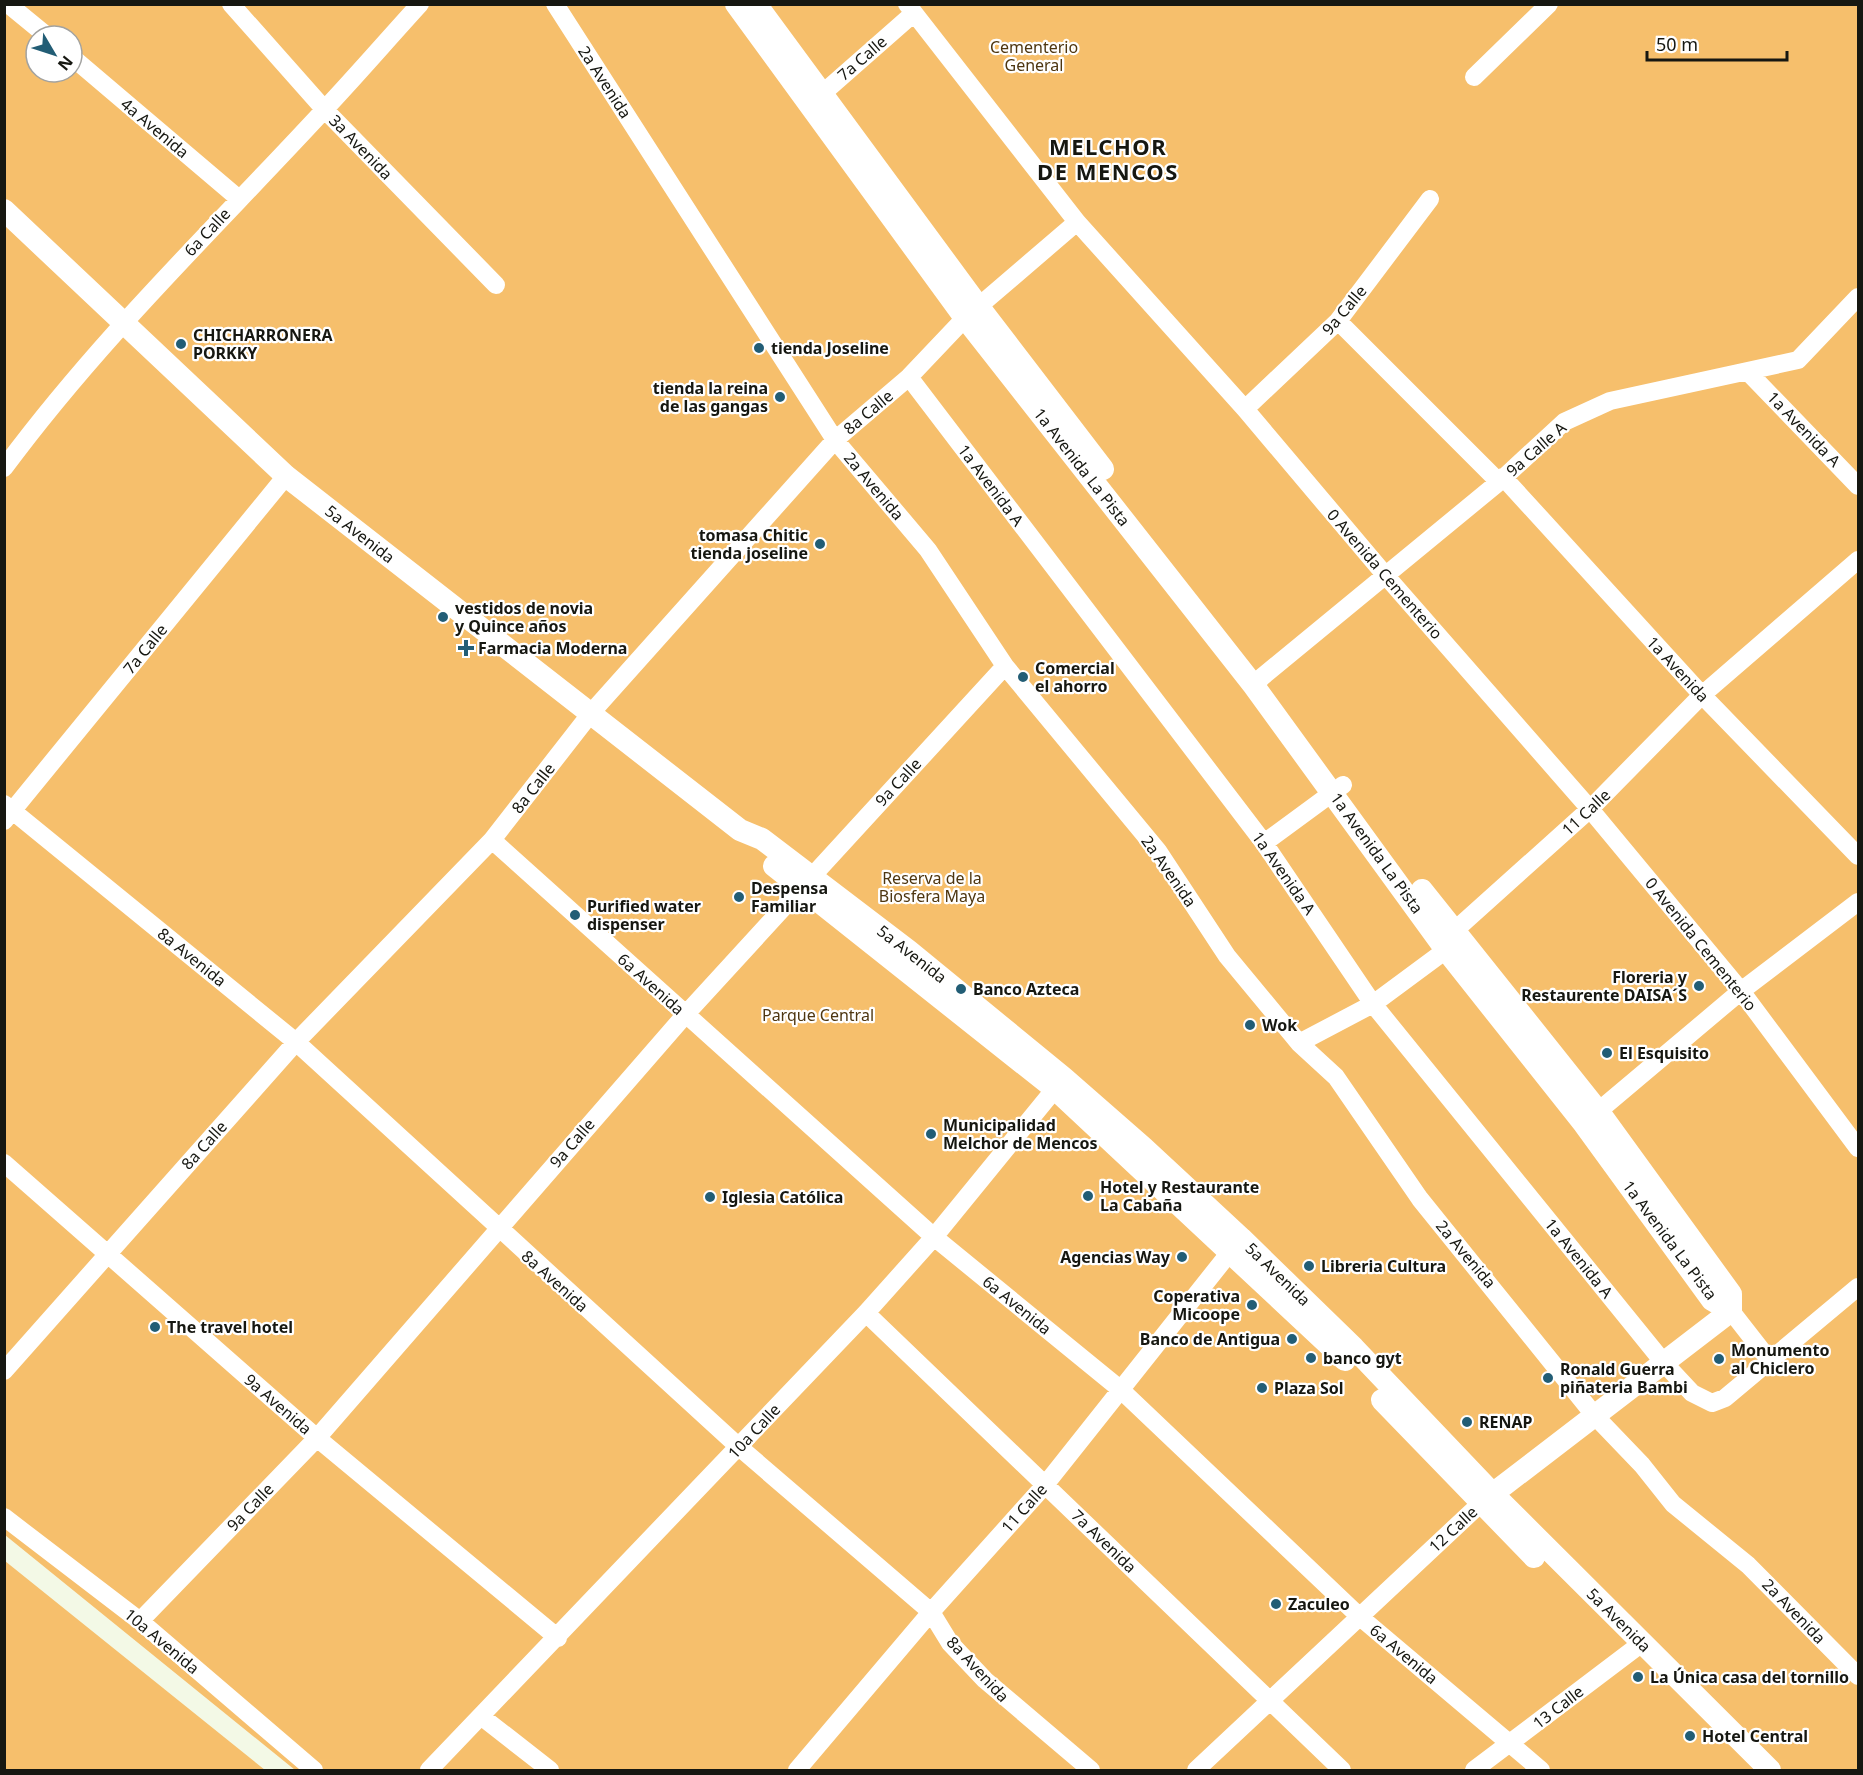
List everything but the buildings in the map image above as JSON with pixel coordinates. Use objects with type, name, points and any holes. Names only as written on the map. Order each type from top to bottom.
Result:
[{"type":"street","points":[[8,4],[32,24]]},
{"type":"street","name":"3a Avenida","points":[[231,4],[325,110],[496,285]]},
{"type":"street","name":"6a Calle","points":[[4,468],[42,417],[125,321],[238,198],[325,110],[420,4]]},
{"type":"street","name":"2a Avenida","points":[[555,4],[835,440],[928,550],[1005,666],[1158,851],[1227,956],[1299,1043],[1336,1077],[1420,1199],[1595,1416],[1642,1465],[1673,1504],[1748,1565],[1858,1676]]},
{"type":"street","name":"1a Avenida La Pista","points":[[736,4],[815,97]]},
{"type":"street","name":"1a Avenida La Pista","points":[[756,4],[815,97],[972,313],[1258,681],[1449,941],[1591,1118],[1712,1300],[1731,1311]]},
{"type":"street","points":[[1474,77],[1549,4]]},
{"type":"street","name":"7a Calle","points":[[815,97],[911,9]]},
{"type":"street","name":"0 Avenida Cementerio","points":[[911,9],[1077,222],[1245,409],[1386,576],[1590,809],[1741,992],[1858,1148]]},
{"type":"street","name":"4a Avenida","points":[[84,67],[238,198]]},
{"type":"street","name":"9a Calle","points":[[1245,409],[1338,321],[1430,199]]},
{"type":"street","name":"5a Avenida","points":[[4,210],[125,321],[204,401],[286,476],[740,830],[762,839],[806,882],[1060,1083],[1236,1245],[1348,1353],[1487,1498],[1716,1727],[1770,1770]]},
{"type":"street","name":"8a Calle","points":[[4,1371],[296,1042],[492,840],[591,713],[835,440],[909,377],[972,313],[1077,222]]},
{"type":"street","name":"9a Calle A","points":[[1258,681],[1501,480],[1564,422],[1610,401],[1749,373],[1798,360],[1858,297]]},
{"type":"street","name":"1a Avenida","points":[[1338,321],[1501,480],[1702,695],[1858,856]]},
{"type":"street","name":"1a Avenida A","points":[[1749,373],[1858,486]]},
{"type":"street","name":"1a Avenida A","points":[[909,377],[1264,843],[1373,1004],[1664,1363]]},
{"type":"street","name":"7a Calle","points":[[8,812],[286,476]]},
{"type":"street","name":"11 Calle","points":[[1299,1043],[1373,1004],[1449,941],[1590,809],[1702,695],[1858,560]]},
{"type":"street","name":"9a Calle","points":[[140,1621],[317,1438],[686,1015],[1005,666]]},
{"type":"street","points":[[1264,843],[1338,788]]},
{"type":"street","name":"8a Avenida","points":[[8,812],[296,1042],[497,1229],[739,1447],[932,1612],[950,1643],[985,1680],[1091,1770]]},
{"type":"street","name":"6a Avenida","points":[[492,840],[934,1237],[1120,1389],[1360,1617],[1541,1770]]},
{"type":"street","points":[[1591,1118],[1741,992],[1858,902]]},
{"type":"street","name":"10a Calle","points":[[429,1770],[558,1638],[866,1313],[934,1237],[1060,1083]]},
{"type":"street","name":"9a Avenida","points":[[4,1163],[317,1438],[558,1638]]},
{"type":"street","name":"11 Calle","points":[[797,1770],[932,1612],[1045,1485],[1236,1245]]},
{"type":"street","points":[[1664,1363],[1692,1393],[1712,1403],[1725,1398],[1858,1287]]},
{"type":"street","points":[[1731,1311],[1770,1362]]},
{"type":"street","name":"12 Calle","points":[[1196,1770],[1487,1498],[1731,1311]]},
{"type":"street","name":"7a Avenida","points":[[866,1313],[1342,1770]]},
{"type":"street","name":"10a Avenida","points":[[4,1517],[140,1621],[314,1770]]},
{"type":"street","name":"13 Calle","points":[[1474,1770],[1636,1647]]},
{"type":"street","points":[[482,1717],[550,1770]]},
{"type":"street","name":"5a Avenida","points":[[1716,1727],[1750,1770]]},
{"type":"green space","name":"Reserva de la Biosfera Maya","points":[[4,5],[1858,5],[1858,1770],[295,1770],[5,1535]]},
{"type":"green space","points":[[5,1561],[265,1770],[5,1770]]},
{"type":"place","name":"CHICHARRONERA PORKKY","points":[[181,344]]},
{"type":"place","name":"tienda Joseline","points":[[759,348]]},
{"type":"place","name":"tienda la reina de las gangas","points":[[780,397]]},
{"type":"place","name":"tomasa Chitic tienda joseline","points":[[820,544]]},
{"type":"place","name":"vestidos de novia y Quince años","points":[[443,617]]},
{"type":"place","name":"Farmacia Moderna","points":[[466,648]]},
{"type":"place","name":"Comercial el ahorro","points":[[1023,677]]},
{"type":"place","name":"Despensa Familiar","points":[[739,897]]},
{"type":"place","name":"Purified water dispenser","points":[[575,915]]},
{"type":"place","name":"Floreria y Restaurente DAISA´S","points":[[1699,986]]},
{"type":"place","name":"Banco Azteca","points":[[961,989]]},
{"type":"place","name":"Wok","points":[[1250,1025]]},
{"type":"place","name":"El Esquisito","points":[[1607,1053]]},
{"type":"place","name":"Municipalidad Melchor de Mencos","points":[[931,1134]]},
{"type":"place","name":"Hotel y Restaurante La Cabaña","points":[[1088,1196]]},
{"type":"place","name":"Iglesia Católica","points":[[710,1197]]},
{"type":"place","name":"Agencias Way","points":[[1182,1257]]},
{"type":"place","name":"Libreria Cultura","points":[[1309,1266]]},
{"type":"place","name":"Coperativa Micoope","points":[[1252,1305]]},
{"type":"place","name":"The travel hotel","points":[[155,1327]]},
{"type":"place","name":"Banco de Antigua","points":[[1292,1339]]},
{"type":"place","name":"banco gyt","points":[[1311,1358]]},
{"type":"place","name":"Monumento al Chiclero","points":[[1719,1359]]},
{"type":"place","name":"Ronald Guerra piñateria Bambi","points":[[1548,1378]]},
{"type":"place","name":"Plaza Sol","points":[[1262,1388]]},
{"type":"place","name":"RENAP","points":[[1467,1422]]},
{"type":"place","name":"Zaculeo","points":[[1276,1604]]},
{"type":"place","name":"La Única casa del tornillo","points":[[1638,1677]]},
{"type":"place","name":"Hotel Central","points":[[1690,1736]]},
{"type":"district","name":"MELCHOR DE MENCOS","points":[[1108,160]]},
{"type":"park label","name":"Cementerio General","points":[[1034,56]]},
{"type":"park label","name":"Parque Central","points":[[818,1015]]}]
